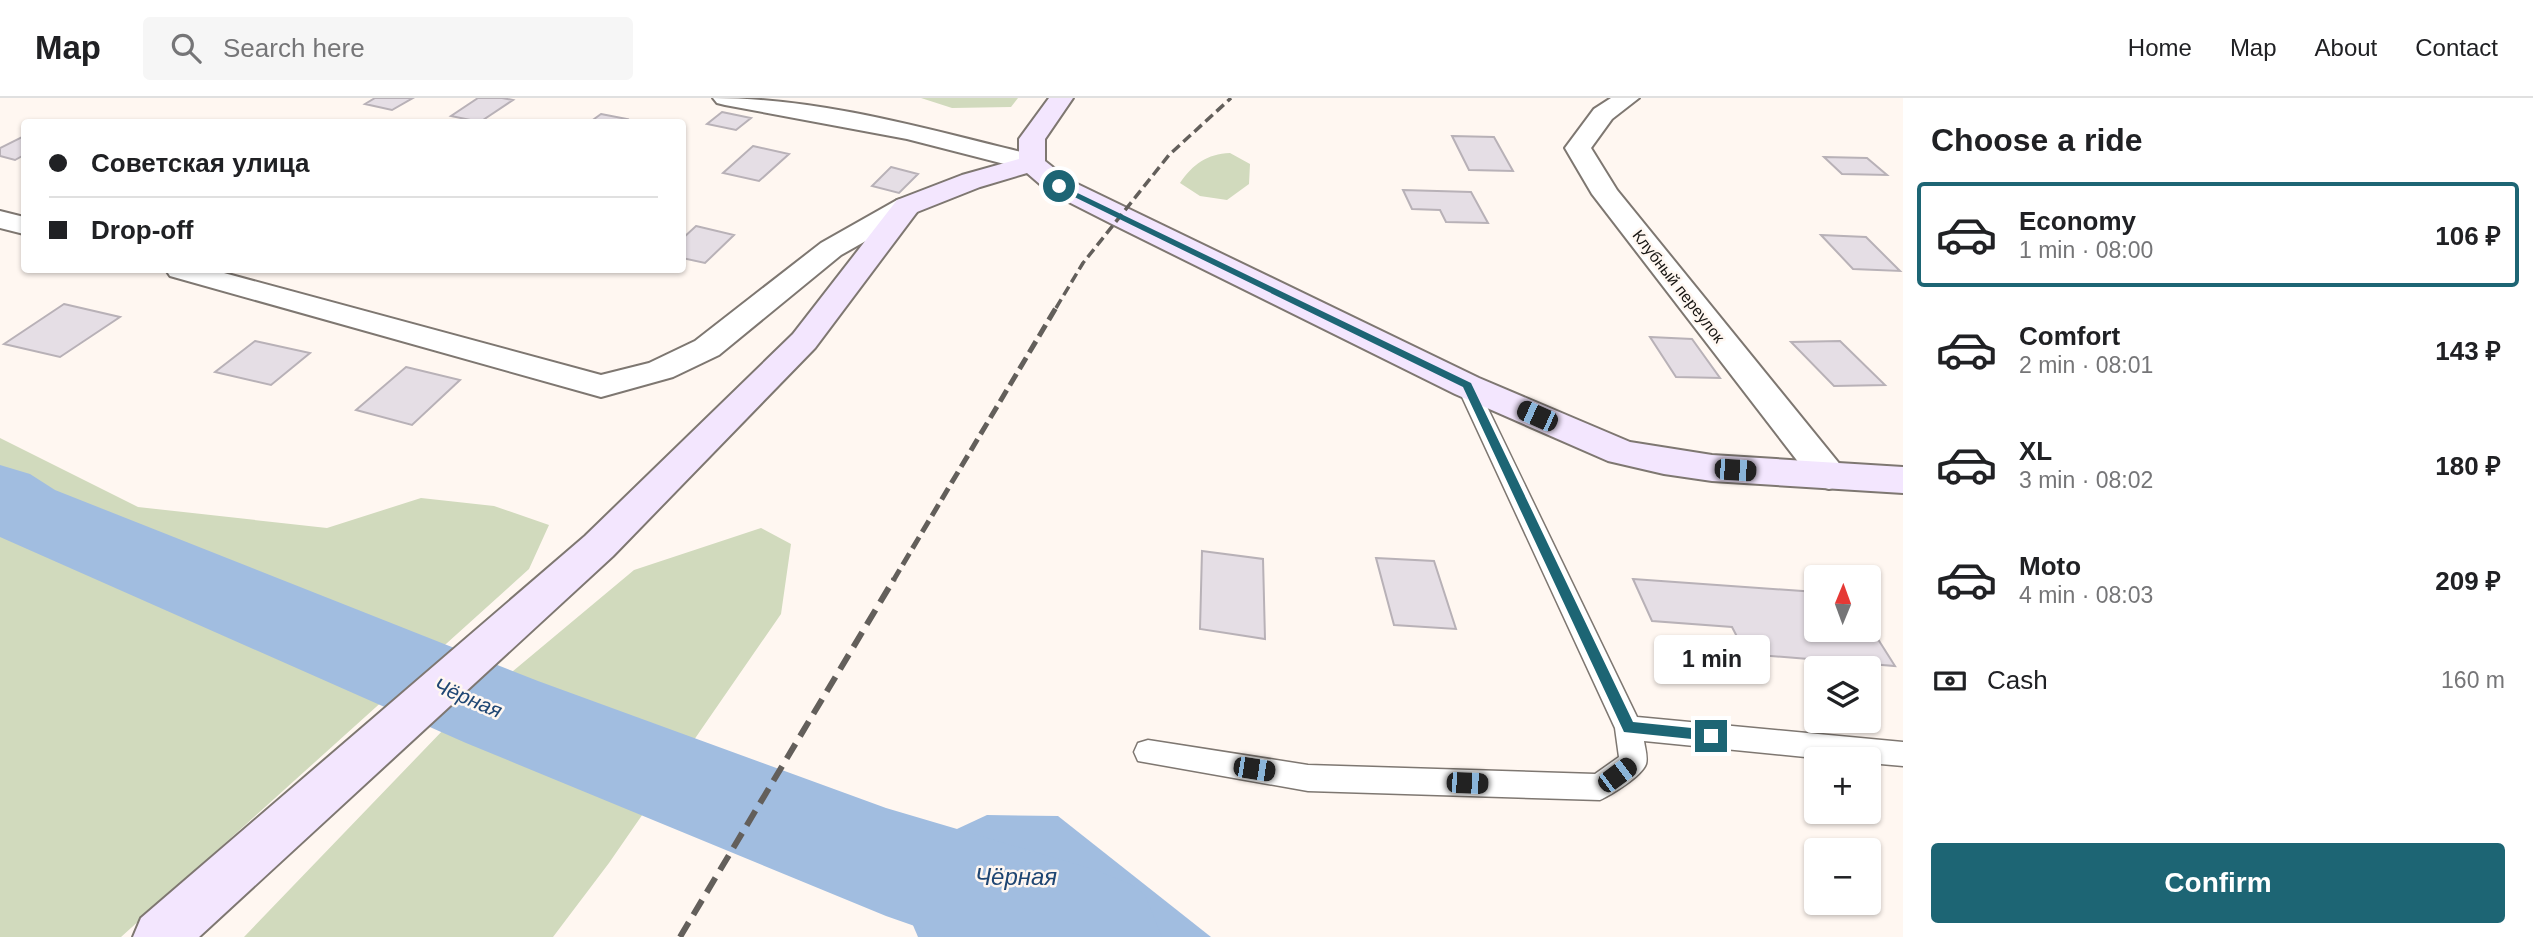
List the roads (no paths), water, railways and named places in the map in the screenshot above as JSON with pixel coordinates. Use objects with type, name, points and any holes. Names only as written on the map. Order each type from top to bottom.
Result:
[{"type":"street","points":[[725,98],[908,132],[1032,163],[1059,186],[1467,386],[1621,452],[1664,462],[1712,468],[1903,480]]},
{"type":"street","points":[[831,117],[849,98]]},
{"type":"street","points":[[1032,163],[1031,139],[1061,98]]},
{"type":"street","name":"Клубный переулок","points":[[1628,98],[1603,114],[1578,148],[1606,194],[1829,476]]},
{"type":"street","points":[[192,273],[601,386],[661,370],[707,348],[831,249],[908,206],[971,181],[1032,163]]},
{"type":"street","points":[[160,937],[599,546],[803,341],[908,206]]},
{"type":"street","points":[[0,219],[21,225]]},
{"type":"lane","points":[[1147,752],[1308,778],[1600,787],[1633,762],[1629,728],[1467,386]]},
{"type":"lane","points":[[1629,728],[1903,754]]},
{"type":"water","name":"Чёрная","points":[[987,815],[1058,816],[1211,937],[918,937],[886,862]]},
{"type":"waterway","name":"Чёрная","points":[[0,495],[24,512],[502,712],[886,862],[1093,928],[1102,937]]},
{"type":"railway","points":[[1056,308],[1083,263],[1169,155],[1231,98]]},
{"type":"railway","points":[[893,581],[1057,306]]},
{"type":"railway","points":[[680,937],[894,579]]}]
